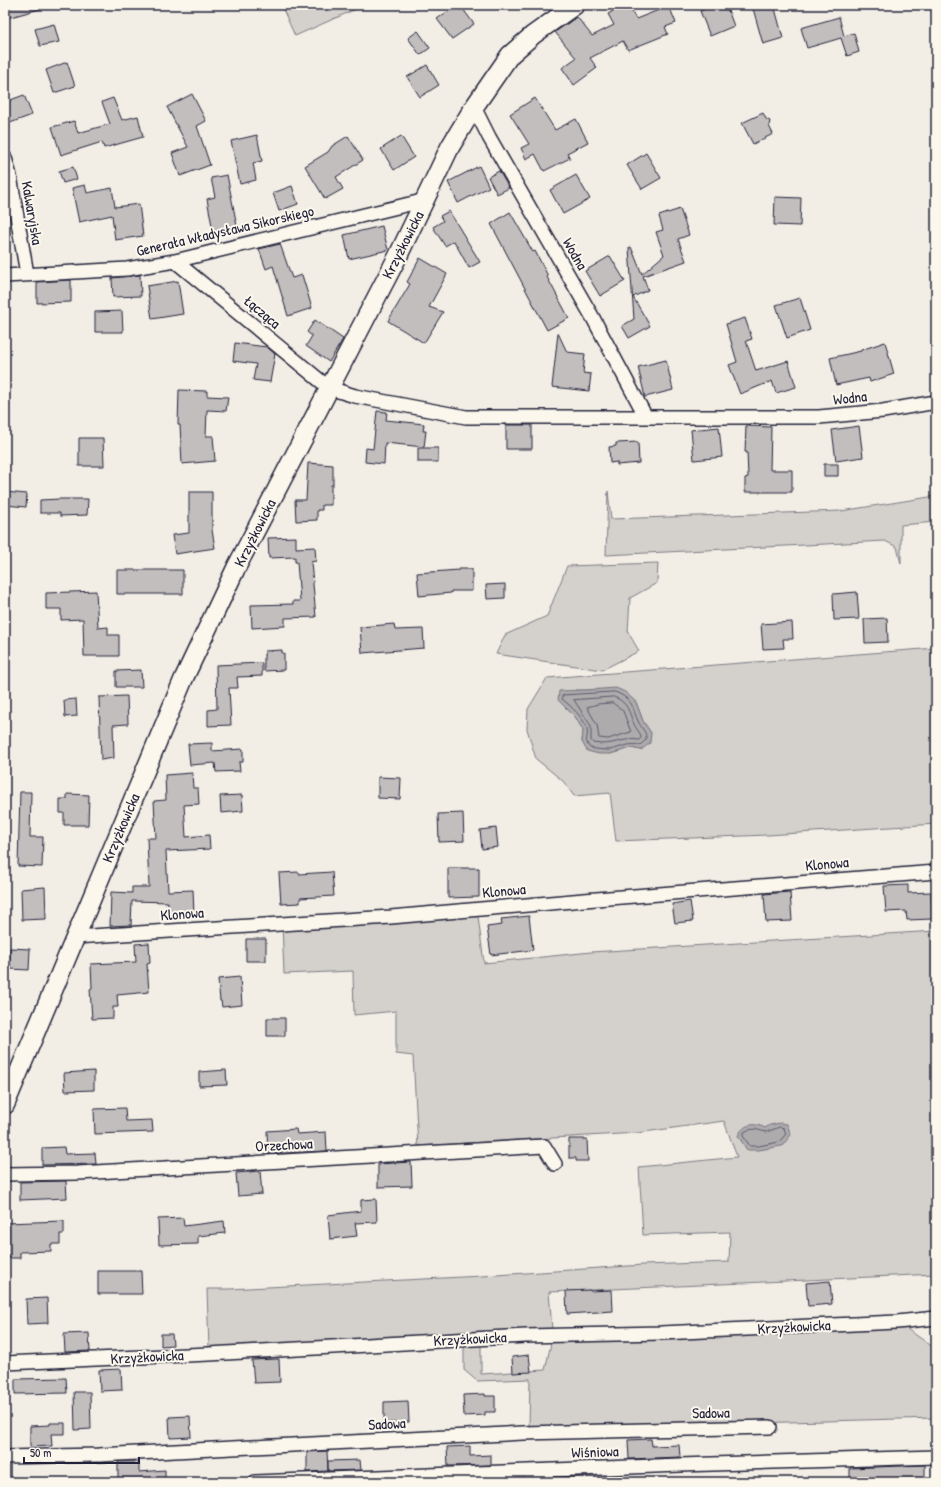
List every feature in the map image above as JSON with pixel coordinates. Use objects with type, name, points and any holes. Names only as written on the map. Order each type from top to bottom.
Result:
[{"type":"street","name":"Krzyżkowicka","points":[[5,1105],[184,678],[236,568],[398,256],[450,147],[474,107],[510,55],[533,35],[575,5]]},
{"type":"street","name":"Wodna","points":[[474,107],[489,137],[593,318],[646,417]]},
{"type":"street","name":"Kalwaryjska","points":[[5,158],[10,176],[27,274]]},
{"type":"street","name":"Generała Władysława Sikorskiego","points":[[5,276],[126,269],[175,261],[426,200]]},
{"type":"street","name":"Łącząca","points":[[175,261],[329,388]]},
{"type":"street","name":"Wodna","points":[[329,388],[355,396],[466,417],[819,417],[884,411],[936,402]]},
{"type":"street","name":"Klonowa","points":[[75,937],[391,917],[936,872]]},
{"type":"street","name":"Orzechowa","points":[[5,1174],[78,1173],[544,1146],[556,1164]]},
{"type":"street","name":"Krzyżkowicka","points":[[5,1363],[526,1336],[661,1333],[897,1322],[936,1318]]},
{"type":"street","name":"Sadowa","points":[[5,1457],[99,1455],[523,1433],[770,1427]]},
{"type":"street","name":"Wiśniowa","points":[[255,1482],[936,1456]]},
{"type":"shaded area","points":[[281,5],[365,5],[295,36]]},
{"type":"shaded area","points":[[608,491],[611,519],[841,511],[936,496],[936,522],[901,525],[901,564],[897,547],[885,541],[606,555]]},
{"type":"shaded area","points":[[658,563],[657,583],[630,598],[628,632],[639,651],[602,670],[496,654],[505,635],[547,616],[567,566]]},
{"type":"shaded area","points":[[936,648],[936,824],[768,835],[616,841],[610,793],[574,796],[563,781],[536,759],[527,729],[528,709],[547,678]],"holes":[[[597,689],[636,702],[643,721],[651,733],[641,750],[631,748],[610,754],[582,742],[583,730],[576,718],[558,700],[576,690]]]},
{"type":"shaded area","points":[[477,909],[484,963],[591,952],[936,931],[936,1274],[549,1292],[552,1329],[481,1334],[481,1374],[545,1370],[552,1339],[897,1322],[936,1349],[936,1418],[529,1429],[530,1379],[477,1381],[464,1370],[464,1335],[209,1349],[207,1289],[482,1276],[643,1265],[729,1262],[730,1232],[643,1235],[639,1167],[737,1157],[724,1121],[637,1133],[418,1146],[413,1056],[396,1054],[396,1011],[354,1015],[353,971],[284,974],[282,924]]},
{"type":"water","points":[[616,688],[625,692],[636,702],[643,721],[651,733],[650,743],[641,750],[631,748],[610,754],[599,754],[587,751],[582,742],[583,730],[576,718],[558,700],[559,691]]},
{"type":"water","points":[[780,1123],[787,1124],[791,1135],[782,1146],[759,1150],[747,1150],[738,1136],[743,1129],[749,1125],[757,1125],[765,1128],[770,1125]]},
{"type":"building","points":[[5,5],[39,5],[40,9],[7,18]]},
{"type":"building","points":[[457,5],[460,5],[474,24],[452,39],[437,19]]},
{"type":"building","points":[[624,5],[628,5],[636,19],[669,6],[676,23],[665,27],[668,34],[628,50],[623,41],[590,58],[597,68],[574,85],[562,68],[576,58],[555,32],[577,17],[592,36],[614,25],[608,14]]},
{"type":"building","points":[[715,5],[726,5],[734,26],[710,36],[700,11]]},
{"type":"building","points":[[752,5],[774,5],[783,38],[763,44]]},
{"type":"building","points":[[839,17],[844,36],[854,33],[859,52],[847,56],[841,38],[807,48],[801,28]]},
{"type":"building","points":[[54,24],[59,42],[40,46],[35,29]]},
{"type":"building","points":[[418,31],[430,48],[420,55],[408,38]]},
{"type":"building","points":[[67,62],[75,86],[54,93],[46,70]]},
{"type":"building","points":[[427,65],[439,85],[420,97],[407,77]]},
{"type":"building","points":[[192,94],[206,121],[197,126],[210,165],[180,176],[172,153],[188,147],[167,107]]},
{"type":"building","points":[[24,95],[32,115],[10,123],[5,109],[5,102]]},
{"type":"building","points":[[113,98],[122,120],[138,116],[143,137],[104,148],[102,142],[61,155],[52,127],[74,121],[78,133],[110,124],[102,102]]},
{"type":"building","points":[[535,98],[555,130],[576,119],[588,142],[567,153],[570,158],[544,171],[535,154],[526,159],[521,148],[529,144],[510,114]]},
{"type":"building","points":[[763,113],[766,119],[770,121],[769,126],[773,134],[753,144],[742,123]]},
{"type":"building","points":[[257,135],[262,161],[253,163],[256,180],[240,184],[231,141]]},
{"type":"building","points":[[348,136],[363,160],[336,177],[343,189],[325,199],[305,166],[328,152],[332,146]]},
{"type":"building","points":[[401,136],[414,157],[394,170],[381,149]]},
{"type":"building","points":[[646,153],[661,178],[642,189],[627,165]]},
{"type":"building","points":[[479,166],[489,187],[458,203],[448,182]]},
{"type":"building","points":[[73,167],[77,179],[63,183],[59,171]]},
{"type":"building","points":[[499,171],[509,188],[497,194],[488,177]]},
{"type":"building","points":[[227,175],[237,226],[213,231],[207,199],[215,197],[211,178]]},
{"type":"building","points":[[576,175],[590,199],[563,214],[550,190]]},
{"type":"building","points":[[85,185],[87,193],[112,188],[115,207],[139,204],[143,236],[115,240],[112,215],[79,222],[72,188]]},
{"type":"building","points":[[292,186],[298,204],[279,211],[273,193]]},
{"type":"building","points":[[775,197],[801,198],[800,226],[774,225]]},
{"type":"building","points":[[680,209],[689,235],[678,239],[686,261],[643,276],[648,290],[633,297],[650,326],[629,338],[622,326],[634,319],[629,248],[631,247],[642,274],[664,255],[656,232],[663,230],[659,216]]},
{"type":"building","points":[[449,211],[480,262],[469,268],[454,241],[445,246],[433,227],[443,221],[440,216]]},
{"type":"building","points":[[510,212],[533,252],[535,251],[569,318],[547,330],[491,224]]},
{"type":"building","points":[[382,226],[388,250],[349,259],[344,235]]},
{"type":"building","points":[[280,244],[292,278],[302,275],[312,308],[288,316],[273,266],[266,269],[259,249]]},
{"type":"building","points":[[610,256],[625,281],[600,296],[585,271]]},
{"type":"building","points":[[420,258],[447,274],[429,307],[443,312],[424,343],[388,321],[410,284],[407,282]]},
{"type":"building","points":[[140,275],[141,296],[113,297],[112,278]]},
{"type":"building","points":[[71,280],[71,302],[37,303],[37,282]]},
{"type":"building","points":[[178,281],[183,314],[152,319],[147,286]]},
{"type":"building","points":[[800,298],[810,330],[787,338],[776,305]]},
{"type":"building","points":[[122,311],[123,332],[95,332],[95,312]]},
{"type":"building","points":[[745,318],[752,339],[746,341],[756,371],[788,361],[796,387],[776,393],[772,381],[740,394],[729,365],[737,362],[726,324]]},
{"type":"building","points":[[315,320],[343,339],[329,362],[306,346],[312,336],[307,332]]},
{"type":"building","points":[[558,333],[567,352],[585,354],[583,373],[591,374],[589,391],[552,387]]},
{"type":"building","points":[[885,342],[894,374],[870,382],[869,378],[836,385],[830,358],[861,351]]},
{"type":"building","points":[[235,343],[267,347],[275,354],[270,382],[253,380],[256,364],[233,361]]},
{"type":"building","points":[[666,360],[673,390],[645,397],[638,367]]},
{"type":"building","points":[[179,390],[207,391],[207,396],[228,397],[226,411],[207,410],[206,436],[213,436],[215,461],[182,464],[180,425],[178,425]]},
{"type":"building","points":[[377,411],[387,412],[386,420],[424,424],[423,431],[426,431],[424,447],[385,443],[384,464],[365,462],[366,448],[373,449]]},
{"type":"building","points":[[506,425],[532,425],[532,449],[506,449]]},
{"type":"building","points":[[746,426],[771,427],[770,470],[792,470],[792,492],[745,492],[745,478],[748,477],[747,452],[745,452]]},
{"type":"building","points":[[859,426],[863,457],[836,461],[832,430]]},
{"type":"building","points":[[719,427],[722,457],[694,460],[691,430]]},
{"type":"building","points":[[79,438],[103,438],[104,466],[79,466]]},
{"type":"building","points":[[638,442],[639,463],[617,465],[617,462],[610,463],[609,447],[616,446],[616,443]]},
{"type":"building","points":[[418,448],[438,448],[438,462],[418,462]]},
{"type":"building","points":[[308,463],[333,465],[331,505],[322,505],[322,510],[317,510],[317,520],[296,521],[295,500],[306,500]]},
{"type":"building","points":[[824,464],[838,464],[838,476],[824,476]]},
{"type":"building","points":[[5,492],[27,494],[26,507],[5,505]]},
{"type":"building","points":[[189,492],[212,492],[212,530],[215,548],[175,554],[172,535],[189,533]]},
{"type":"building","points":[[88,499],[87,515],[60,516],[60,513],[40,513],[40,500]]},
{"type":"building","points":[[296,537],[296,548],[315,547],[316,561],[311,562],[316,617],[285,618],[285,626],[252,628],[251,605],[293,604],[293,601],[300,601],[297,562],[295,562],[295,557],[269,558],[268,538]]},
{"type":"building","points":[[472,569],[472,591],[451,591],[451,593],[419,596],[417,573]]},
{"type":"building","points":[[117,570],[183,570],[183,594],[117,594]]},
{"type":"building","points":[[505,584],[505,598],[487,599],[486,585]]},
{"type":"building","points":[[96,591],[98,628],[108,627],[108,635],[119,635],[119,656],[84,656],[83,619],[61,620],[61,609],[46,609],[46,593]]},
{"type":"building","points":[[857,592],[859,619],[834,620],[833,594]]},
{"type":"building","points":[[887,618],[888,642],[865,643],[864,619]]},
{"type":"building","points":[[792,622],[793,639],[783,639],[784,648],[763,649],[761,624]]},
{"type":"building","points":[[394,624],[395,630],[423,629],[424,648],[362,653],[360,627]]},
{"type":"building","points":[[282,650],[282,653],[284,653],[284,670],[264,671],[265,651]]},
{"type":"building","points":[[262,663],[262,676],[237,677],[238,688],[229,688],[231,725],[208,726],[208,710],[217,709],[216,665]]},
{"type":"building","points":[[141,670],[142,687],[116,687],[116,671]]},
{"type":"building","points":[[127,696],[128,724],[113,725],[114,758],[101,760],[99,697]]},
{"type":"building","points":[[76,699],[77,716],[65,717],[64,700]]},
{"type":"building","points":[[212,743],[212,751],[243,749],[243,762],[239,762],[240,771],[216,772],[215,763],[190,765],[188,744]]},
{"type":"building","points":[[192,773],[193,788],[198,788],[199,804],[184,805],[186,837],[209,835],[210,849],[166,851],[168,891],[193,890],[194,915],[180,916],[180,912],[168,912],[168,902],[132,901],[131,925],[110,926],[111,892],[132,893],[132,887],[149,887],[147,838],[156,838],[154,801],[166,800],[165,775]]},
{"type":"building","points":[[378,777],[401,778],[400,799],[378,798]]},
{"type":"building","points":[[20,792],[31,792],[30,837],[43,837],[42,867],[18,866]]},
{"type":"building","points":[[67,794],[89,795],[88,825],[64,825],[64,813],[60,813],[60,799],[67,799]]},
{"type":"building","points":[[242,795],[243,811],[221,813],[220,796]]},
{"type":"building","points":[[463,813],[464,841],[439,842],[438,814]]},
{"type":"building","points":[[496,828],[498,847],[482,849],[480,830]]},
{"type":"building","points":[[448,868],[479,868],[479,897],[448,898]]},
{"type":"building","points":[[299,872],[299,874],[332,872],[334,896],[300,898],[300,903],[281,904],[279,873]]},
{"type":"building","points":[[908,885],[908,893],[931,892],[932,919],[907,920],[906,911],[886,912],[884,886]]},
{"type":"building","points":[[45,887],[46,919],[22,920],[21,889]]},
{"type":"building","points":[[790,892],[792,921],[766,922],[764,894]]},
{"type":"building","points":[[690,901],[693,921],[675,923],[672,904]]},
{"type":"building","points":[[529,916],[533,950],[491,955],[487,927],[502,925],[501,919]]},
{"type":"building","points":[[246,939],[266,939],[266,961],[246,961]]},
{"type":"building","points":[[149,943],[150,963],[147,964],[149,992],[117,995],[118,1007],[113,1007],[113,1018],[92,1019],[90,989],[92,988],[91,964],[136,962],[135,944]]},
{"type":"building","points":[[10,948],[30,949],[29,970],[10,969]]},
{"type":"building","points":[[240,977],[242,1005],[222,1007],[218,979]]},
{"type":"building","points":[[267,1018],[285,1018],[285,1036],[267,1036]]},
{"type":"building","points":[[226,1070],[227,1085],[199,1086],[199,1072]]},
{"type":"building","points":[[94,1071],[94,1090],[65,1091],[64,1073]]},
{"type":"building","points":[[125,1108],[126,1121],[152,1120],[153,1132],[95,1134],[94,1109]]},
{"type":"building","points":[[296,1129],[297,1134],[326,1132],[327,1151],[268,1154],[267,1131]]},
{"type":"building","points":[[569,1139],[587,1139],[588,1161],[576,1161],[576,1158],[569,1158]]},
{"type":"building","points":[[64,1147],[65,1154],[95,1153],[96,1164],[42,1165],[42,1148]]},
{"type":"building","points":[[411,1162],[412,1186],[378,1187],[378,1164]]},
{"type":"building","points":[[260,1171],[262,1194],[238,1196],[236,1173]]},
{"type":"building","points":[[66,1181],[67,1198],[20,1200],[20,1182]]},
{"type":"building","points":[[376,1199],[377,1222],[355,1223],[357,1236],[330,1239],[328,1215],[361,1211],[361,1200]]},
{"type":"building","points":[[183,1218],[184,1226],[224,1221],[225,1233],[198,1236],[198,1244],[159,1245],[158,1219]]},
{"type":"building","points":[[64,1221],[64,1234],[60,1234],[60,1244],[51,1244],[51,1251],[20,1252],[20,1258],[5,1258],[5,1223]]},
{"type":"building","points":[[98,1271],[141,1271],[142,1294],[98,1294]]},
{"type":"building","points":[[830,1281],[832,1304],[808,1306],[806,1283]]},
{"type":"building","points":[[612,1290],[613,1311],[567,1314],[566,1291]]},
{"type":"building","points":[[47,1298],[48,1323],[27,1324],[26,1299]]},
{"type":"building","points":[[89,1333],[90,1351],[65,1352],[64,1334]]},
{"type":"building","points":[[161,1334],[172,1334],[173,1345],[161,1346]]},
{"type":"building","points":[[529,1355],[531,1372],[513,1373],[512,1357]]},
{"type":"building","points":[[279,1359],[280,1382],[254,1383],[252,1360]]},
{"type":"building","points":[[121,1369],[122,1390],[100,1391],[99,1370]]},
{"type":"building","points":[[66,1378],[67,1393],[15,1394],[15,1379]]},
{"type":"building","points":[[74,1392],[90,1392],[91,1429],[75,1430]]},
{"type":"building","points":[[485,1394],[485,1396],[495,1396],[495,1412],[485,1412],[485,1415],[464,1416],[463,1395]]},
{"type":"building","points":[[408,1401],[409,1422],[384,1423],[384,1402]]},
{"type":"building","points":[[190,1416],[191,1437],[170,1438],[169,1417]]},
{"type":"building","points":[[50,1423],[65,1423],[65,1434],[51,1434],[52,1446],[30,1447],[30,1426],[50,1425]]},
{"type":"building","points":[[651,1439],[652,1446],[679,1445],[680,1457],[629,1459],[628,1440]]},
{"type":"building","points":[[470,1446],[470,1456],[491,1455],[491,1465],[448,1466],[447,1447]]},
{"type":"building","points":[[327,1451],[328,1471],[307,1472],[307,1452]]},
{"type":"building","points":[[360,1460],[361,1470],[328,1471],[328,1461]]},
{"type":"building","points":[[118,1462],[139,1462],[139,1472],[165,1470],[165,1482],[118,1482]]},
{"type":"building","points":[[925,1465],[925,1482],[850,1482],[850,1468]]}]
